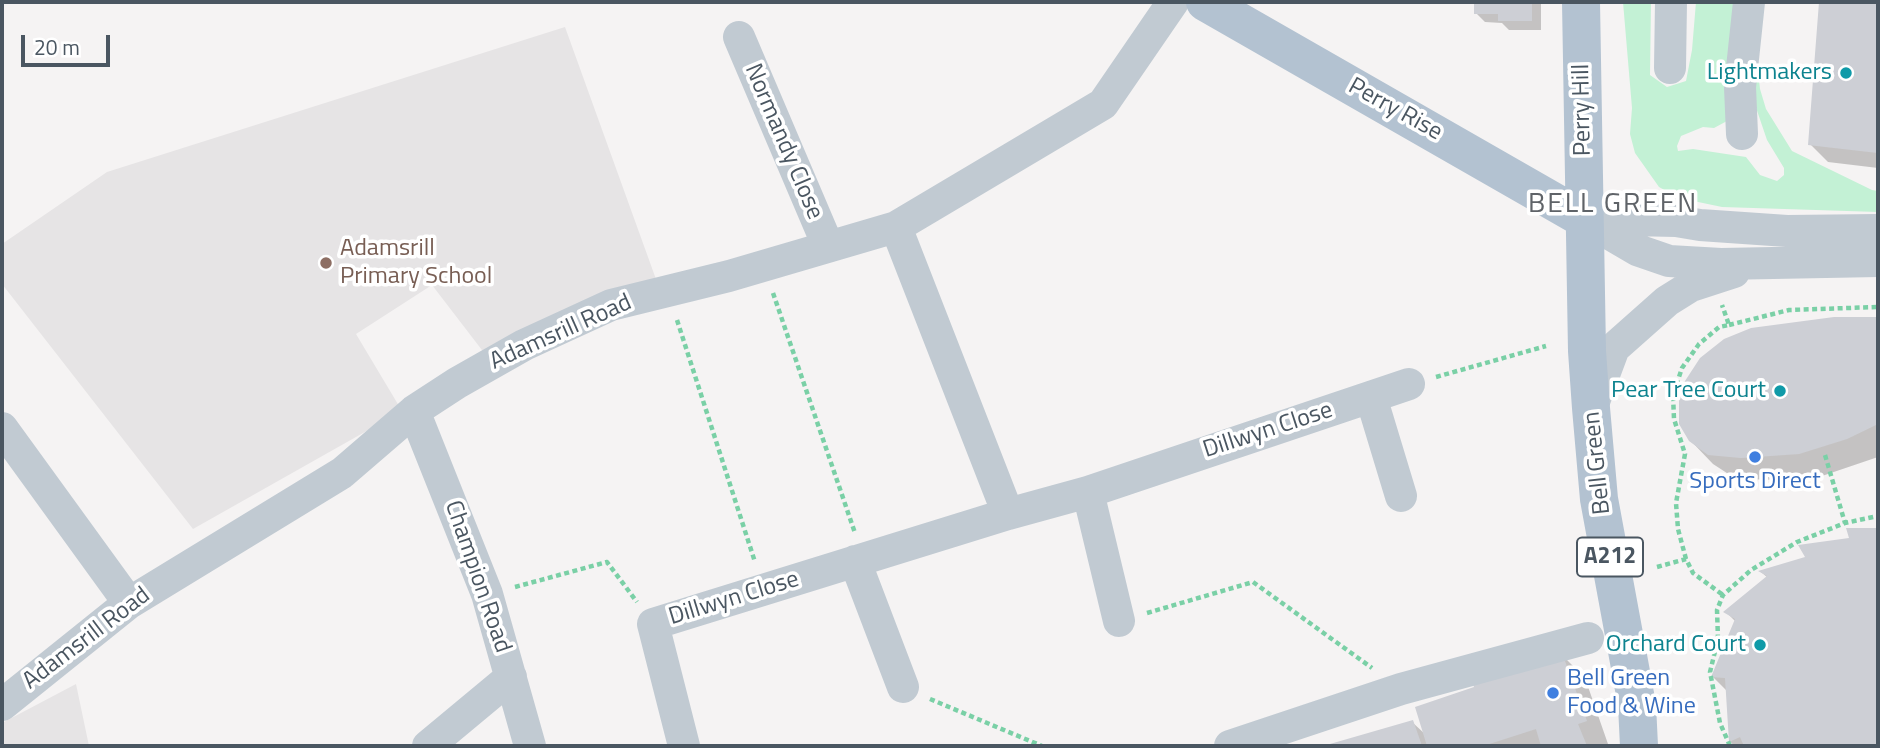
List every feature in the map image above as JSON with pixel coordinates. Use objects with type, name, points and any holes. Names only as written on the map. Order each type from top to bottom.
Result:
[{"type":"main road","name":"Perry Rise","points":[[1205,2],[1584,219]]},
{"type":"main road","name":"Perry Hill","points":[[1581,2],[1584,219]]},
{"type":"main road","name":"Bell Green","points":[[1584,219],[1587,351],[1599,499],[1637,705],[1639,746]]},
{"type":"main road","name":"A212","points":[[1637,705],[1652,746]]},
{"type":"street","name":"Adamsrill Road","points":[[2,705],[129,603],[342,473],[414,411],[524,345],[611,305],[896,227],[1103,104],[1173,2]]},
{"type":"street","points":[[1670,68],[1671,2]]},
{"type":"street","points":[[1742,134],[1740,87],[1749,2]]},
{"type":"street","name":"Normandy Close","points":[[739,37],[828,246]]},
{"type":"street","points":[[1584,219],[1676,221],[1787,231],[1878,230]]},
{"type":"street","points":[[1584,219],[1637,250],[1669,261],[1787,264],[1878,261]]},
{"type":"street","points":[[896,227],[1008,514]]},
{"type":"street","points":[[1591,408],[1614,348],[1667,301],[1691,286],[1712,278],[1787,264]]},
{"type":"street","name":"Dillwyn Close","points":[[684,746],[653,624],[1008,514],[1088,492],[1409,384]]},
{"type":"street","points":[[1371,397],[1401,496]]},
{"type":"street","name":"Champion Road","points":[[414,411],[487,594],[530,746]]},
{"type":"street","points":[[2,428],[129,603]]},
{"type":"street","points":[[1088,492],[1119,621]]},
{"type":"street","points":[[860,560],[903,687]]},
{"type":"street","points":[[1230,746],[1401,689],[1588,638]]},
{"type":"street","points":[[428,746],[511,677]]},
{"type":"path","points":[[764,265],[860,560]]},
{"type":"path","points":[[667,289],[764,590]]},
{"type":"path","points":[[1720,299],[1729,324]]},
{"type":"path","points":[[1723,595],[1693,573],[1686,559],[1678,529],[1676,503],[1685,454],[1674,419],[1673,395],[1682,368],[1699,344],[1719,327],[1789,310],[1878,307]]},
{"type":"path","points":[[1409,384],[1546,346]]},
{"type":"path","points":[[1825,455],[1845,523]]},
{"type":"path","points":[[1730,746],[1720,723],[1710,672],[1718,639],[1717,610],[1723,595],[1751,570],[1797,542],[1845,523],[1878,516]]},
{"type":"path","points":[[1657,567],[1686,559]]},
{"type":"path","points":[[487,594],[607,562],[653,624]]},
{"type":"path","points":[[1119,621],[1253,582],[1401,689]]},
{"type":"path","points":[[903,687],[1042,746]]},
{"type":"shaded area","name":"Adamsrill Primary School","points":[[565,27],[657,282],[485,354],[432,285],[356,334],[402,411],[193,529],[2,284],[2,244],[107,172]]},
{"type":"shaded area","points":[[76,684],[89,746],[2,746],[2,723]]},
{"type":"green space","points":[[1623,2],[1651,2],[1650,75],[1667,87],[1686,81],[1696,2],[1741,2],[1727,121],[1714,128],[1703,127],[1681,136],[1678,151],[1693,149],[1746,157],[1760,175],[1777,181],[1784,175],[1784,168],[1767,140],[1750,90],[1757,62],[1760,89],[1766,109],[1792,151],[1878,191],[1878,212],[1722,207],[1679,198],[1659,187],[1635,153],[1630,134],[1632,108]]},
{"type":"building","points":[[1474,2],[1532,2],[1532,21],[1498,21],[1498,14],[1474,14]]},
{"type":"building","name":"Lightmakers","points":[[1819,2],[1878,2],[1878,153],[1808,145]]},
{"type":"building","name":"Pear Tree Court","points":[[1834,317],[1878,317],[1878,424],[1847,439],[1799,454],[1741,458],[1708,455],[1689,441],[1679,424],[1679,401],[1685,381],[1700,358],[1724,339],[1751,328]]},
{"type":"building","name":"Orchard Court","points":[[1846,528],[1878,528],[1878,746],[1744,746],[1740,737],[1729,742],[1725,678],[1711,677],[1735,619],[1723,612],[1767,576],[1758,571],[1805,557],[1798,545],[1849,538]]},
{"type":"building","points":[[1562,653],[1587,721],[1578,724],[1587,746],[1541,746],[1536,729],[1483,746],[1427,746],[1415,707],[1474,687],[1472,682]]},
{"type":"building","points":[[1413,720],[1422,746],[1323,746]]},
{"type":"place","name":"Lightmakers","points":[[1846,73]]},
{"type":"place","name":"Adamsrill Primary School","points":[[326,263]]},
{"type":"place","name":"Pear Tree Court","points":[[1780,391]]},
{"type":"place","name":"Sports Direct","points":[[1755,457]]},
{"type":"place","name":"Orchard Court","points":[[1760,645]]},
{"type":"place","name":"Bell Green Food & Wine","points":[[1553,693]]},
{"type":"district","name":"BELL GREEN","points":[[1613,205]]}]
